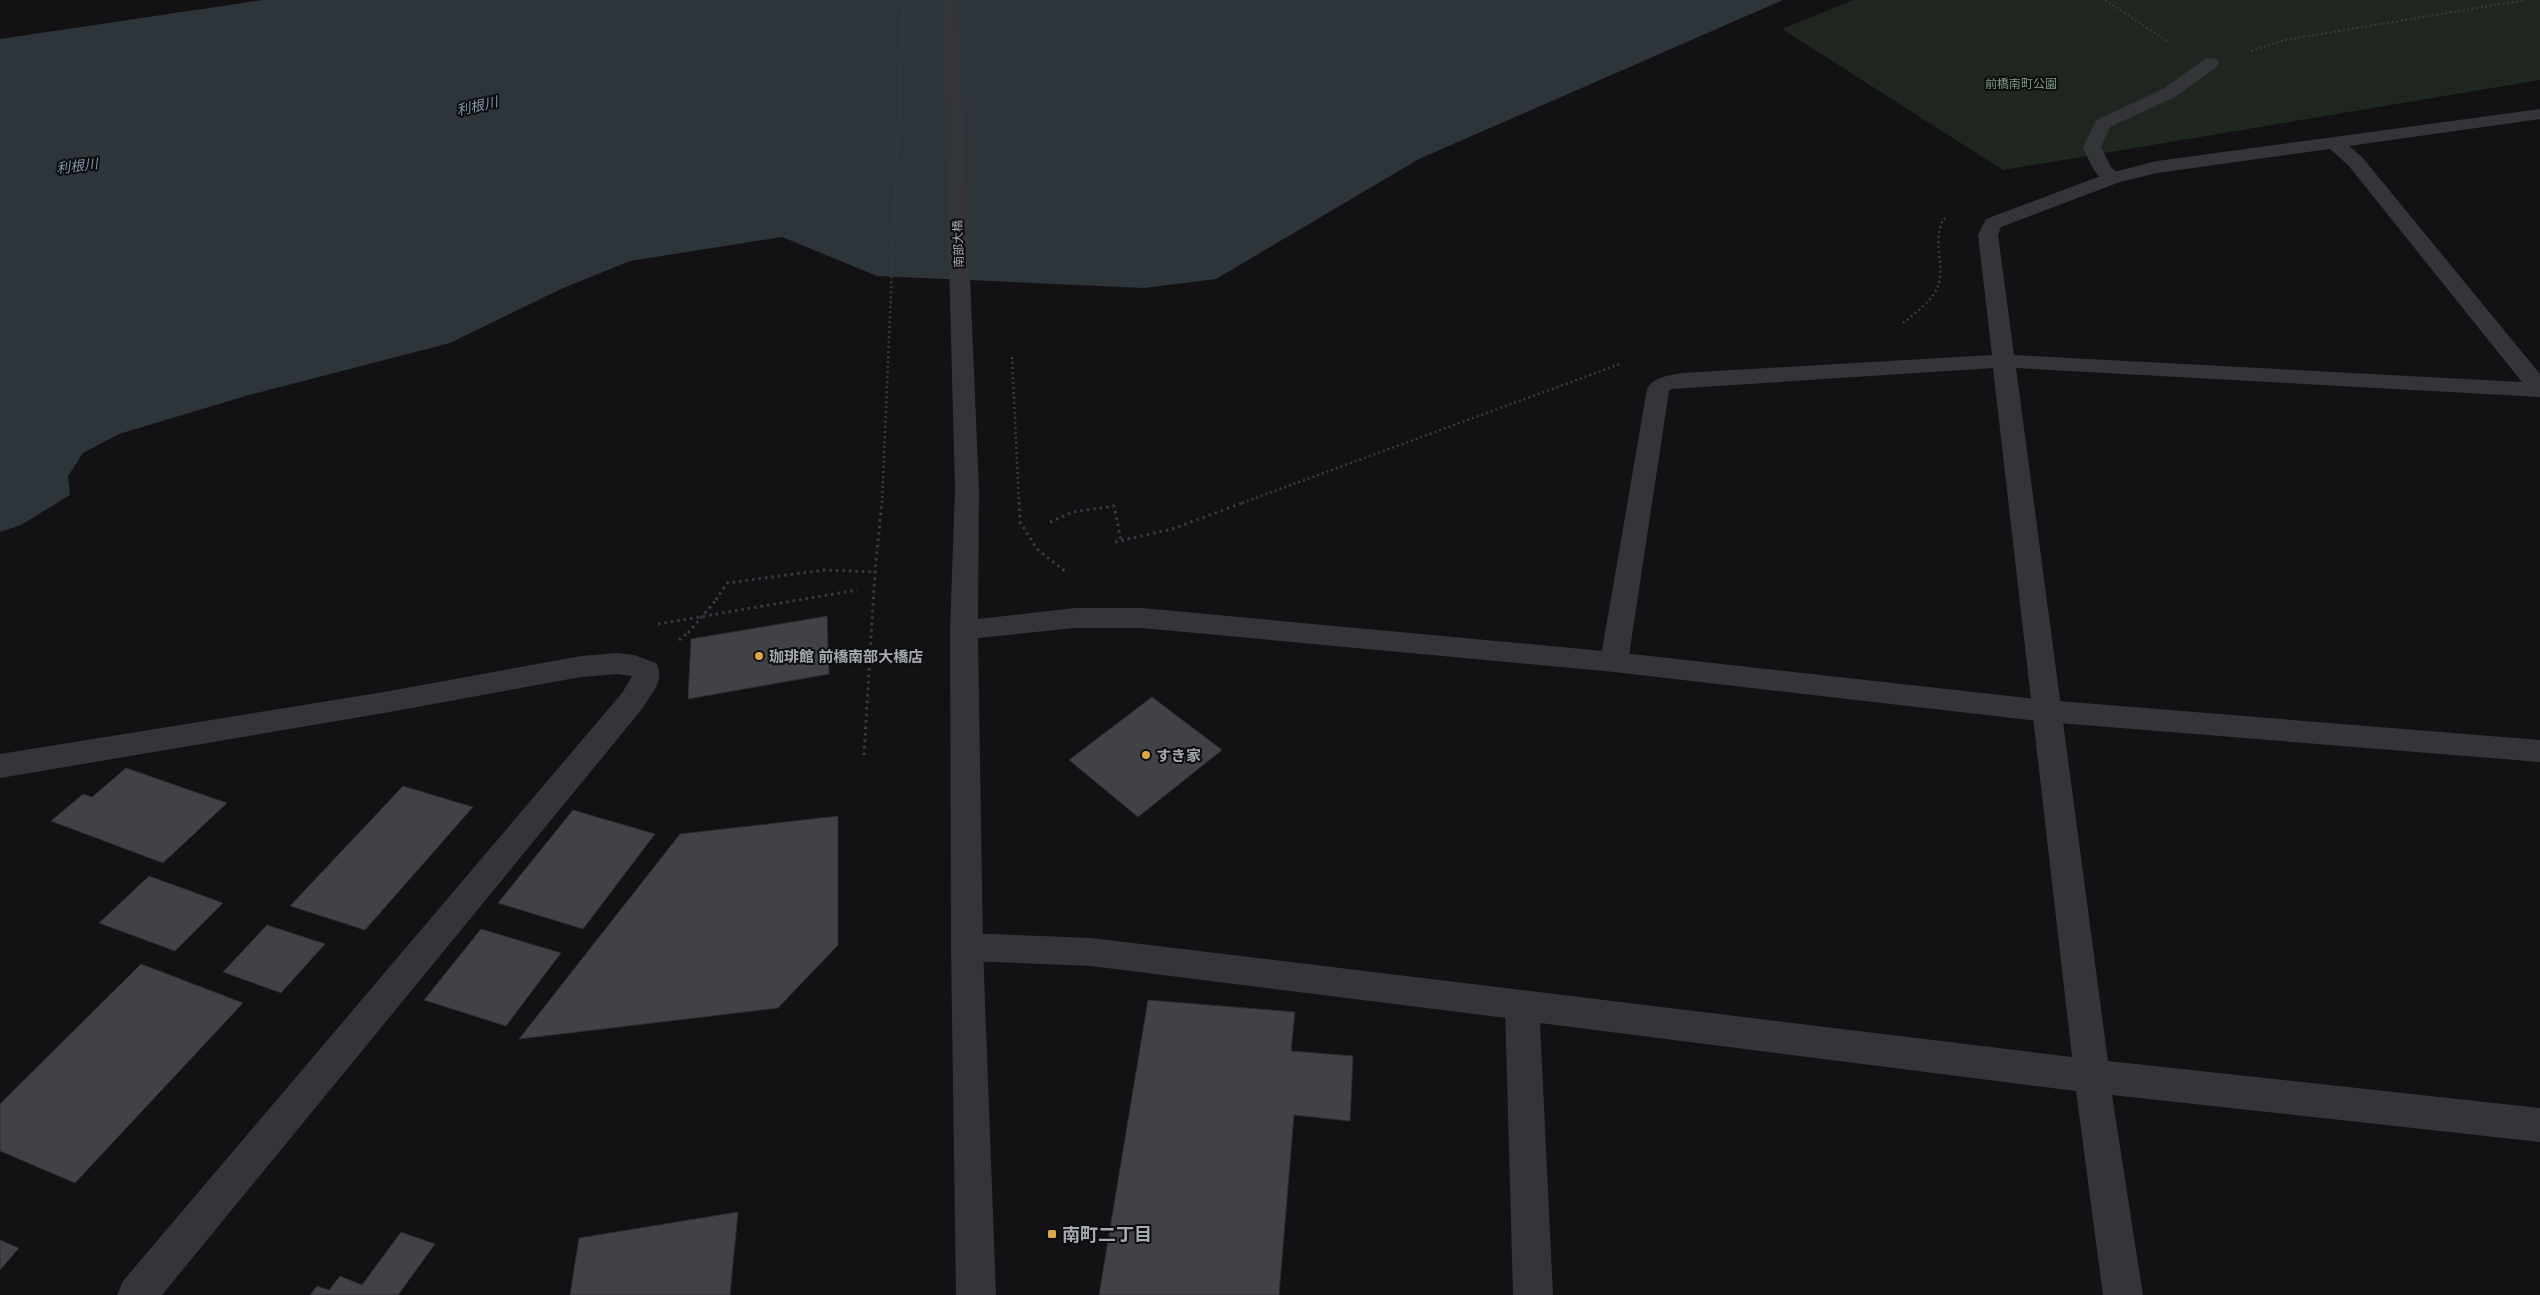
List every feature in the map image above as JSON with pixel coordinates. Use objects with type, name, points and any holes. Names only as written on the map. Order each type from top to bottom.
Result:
[{"type":"street","name":"南部大橋","points":[[950,0],[966,488],[964,630],[967,947],[976,1295]]},
{"type":"street","points":[[2113,178],[2103,170],[2092,147],[2102,124],[2169,93],[2211,64]]},
{"type":"street","points":[[2123,1295],[2092,1076],[1988,235],[1993,223],[2113,178],[2157,167],[2336,144],[2540,114]]},
{"type":"street","points":[[2336,144],[2355,161],[2540,390]]},
{"type":"street","points":[[1614,662],[1658,388],[1665,383],[1682,380],[2003,361],[2540,390]]},
{"type":"street","points":[[964,630],[1075,618],[1142,618],[1614,662],[2046,711],[2540,751]]},
{"type":"street","points":[[0,766],[419,697],[590,666],[628,663],[639,665],[646,670],[646,678],[632,701],[138,1295]]},
{"type":"street","points":[[967,947],[1091,952],[2092,1076],[2540,1125]]},
{"type":"street","points":[[1522,1005],[1534,1295]]},
{"type":"path","points":[[864,755],[875,572],[882,509],[904,0]]},
{"type":"path","points":[[2105,0],[2188,56],[2211,64],[2285,40],[2525,0]]},
{"type":"path","points":[[1115,542],[1172,529],[1413,441]]},
{"type":"path","points":[[1019,479],[1020,522],[1037,549],[1063,571],[1072,574]]},
{"type":"path","points":[[1050,522],[1073,512],[1114,506],[1121,540]]},
{"type":"path","points":[[688,633],[716,600],[727,583],[824,570],[875,572]]},
{"type":"green space","name":"前橋南町公園","points":[[1853,0],[2540,0],[2540,80],[2003,170],[1782,29]]},
{"type":"water","name":"利根川","points":[[263,0],[1783,0],[1419,159],[1216,279],[1144,288],[877,276],[782,237],[630,261],[561,289],[450,343],[249,395],[119,434],[83,453],[68,476],[70,495],[21,525],[0,532],[0,39]]},
{"type":"building","name":"珈琲館 前橋南部大橋店","points":[[827,616],[829,674],[688,699],[691,639]]},
{"type":"building","name":"すき家","points":[[1152,697],[1222,750],[1138,817],[1069,760]]},
{"type":"building","points":[[126,768],[227,803],[163,863],[51,821],[83,794],[92,797]]},
{"type":"building","points":[[403,786],[473,807],[365,930],[290,906]]},
{"type":"building","points":[[573,810],[655,834],[583,929],[498,903]]},
{"type":"building","points":[[838,816],[838,945],[778,1008],[519,1039],[680,834]]},
{"type":"building","points":[[149,876],[223,903],[175,951],[99,923]]},
{"type":"building","points":[[267,925],[325,944],[281,993],[223,972]]},
{"type":"building","points":[[481,929],[561,953],[506,1026],[424,1000]]},
{"type":"building","points":[[141,964],[243,1003],[75,1183],[0,1151],[0,1104]]},
{"type":"building","points":[[1148,1000],[1295,1012],[1291,1051],[1353,1056],[1350,1121],[1294,1115],[1279,1295],[1099,1295]]},
{"type":"building","points":[[738,1212],[730,1295],[570,1295],[579,1238]]},
{"type":"building","points":[[401,1232],[435,1244],[398,1295],[310,1295],[317,1286],[329,1290],[340,1276],[362,1285]]},
{"type":"building","points":[[0,1240],[19,1248],[0,1270]]},
{"type":"place","name":"珈琲館 前橋南部大橋店","points":[[759,656]]},
{"type":"place","name":"すき家","points":[[1146,755]]},
{"type":"place","name":"南町二丁目","points":[[1052,1234]]}]
